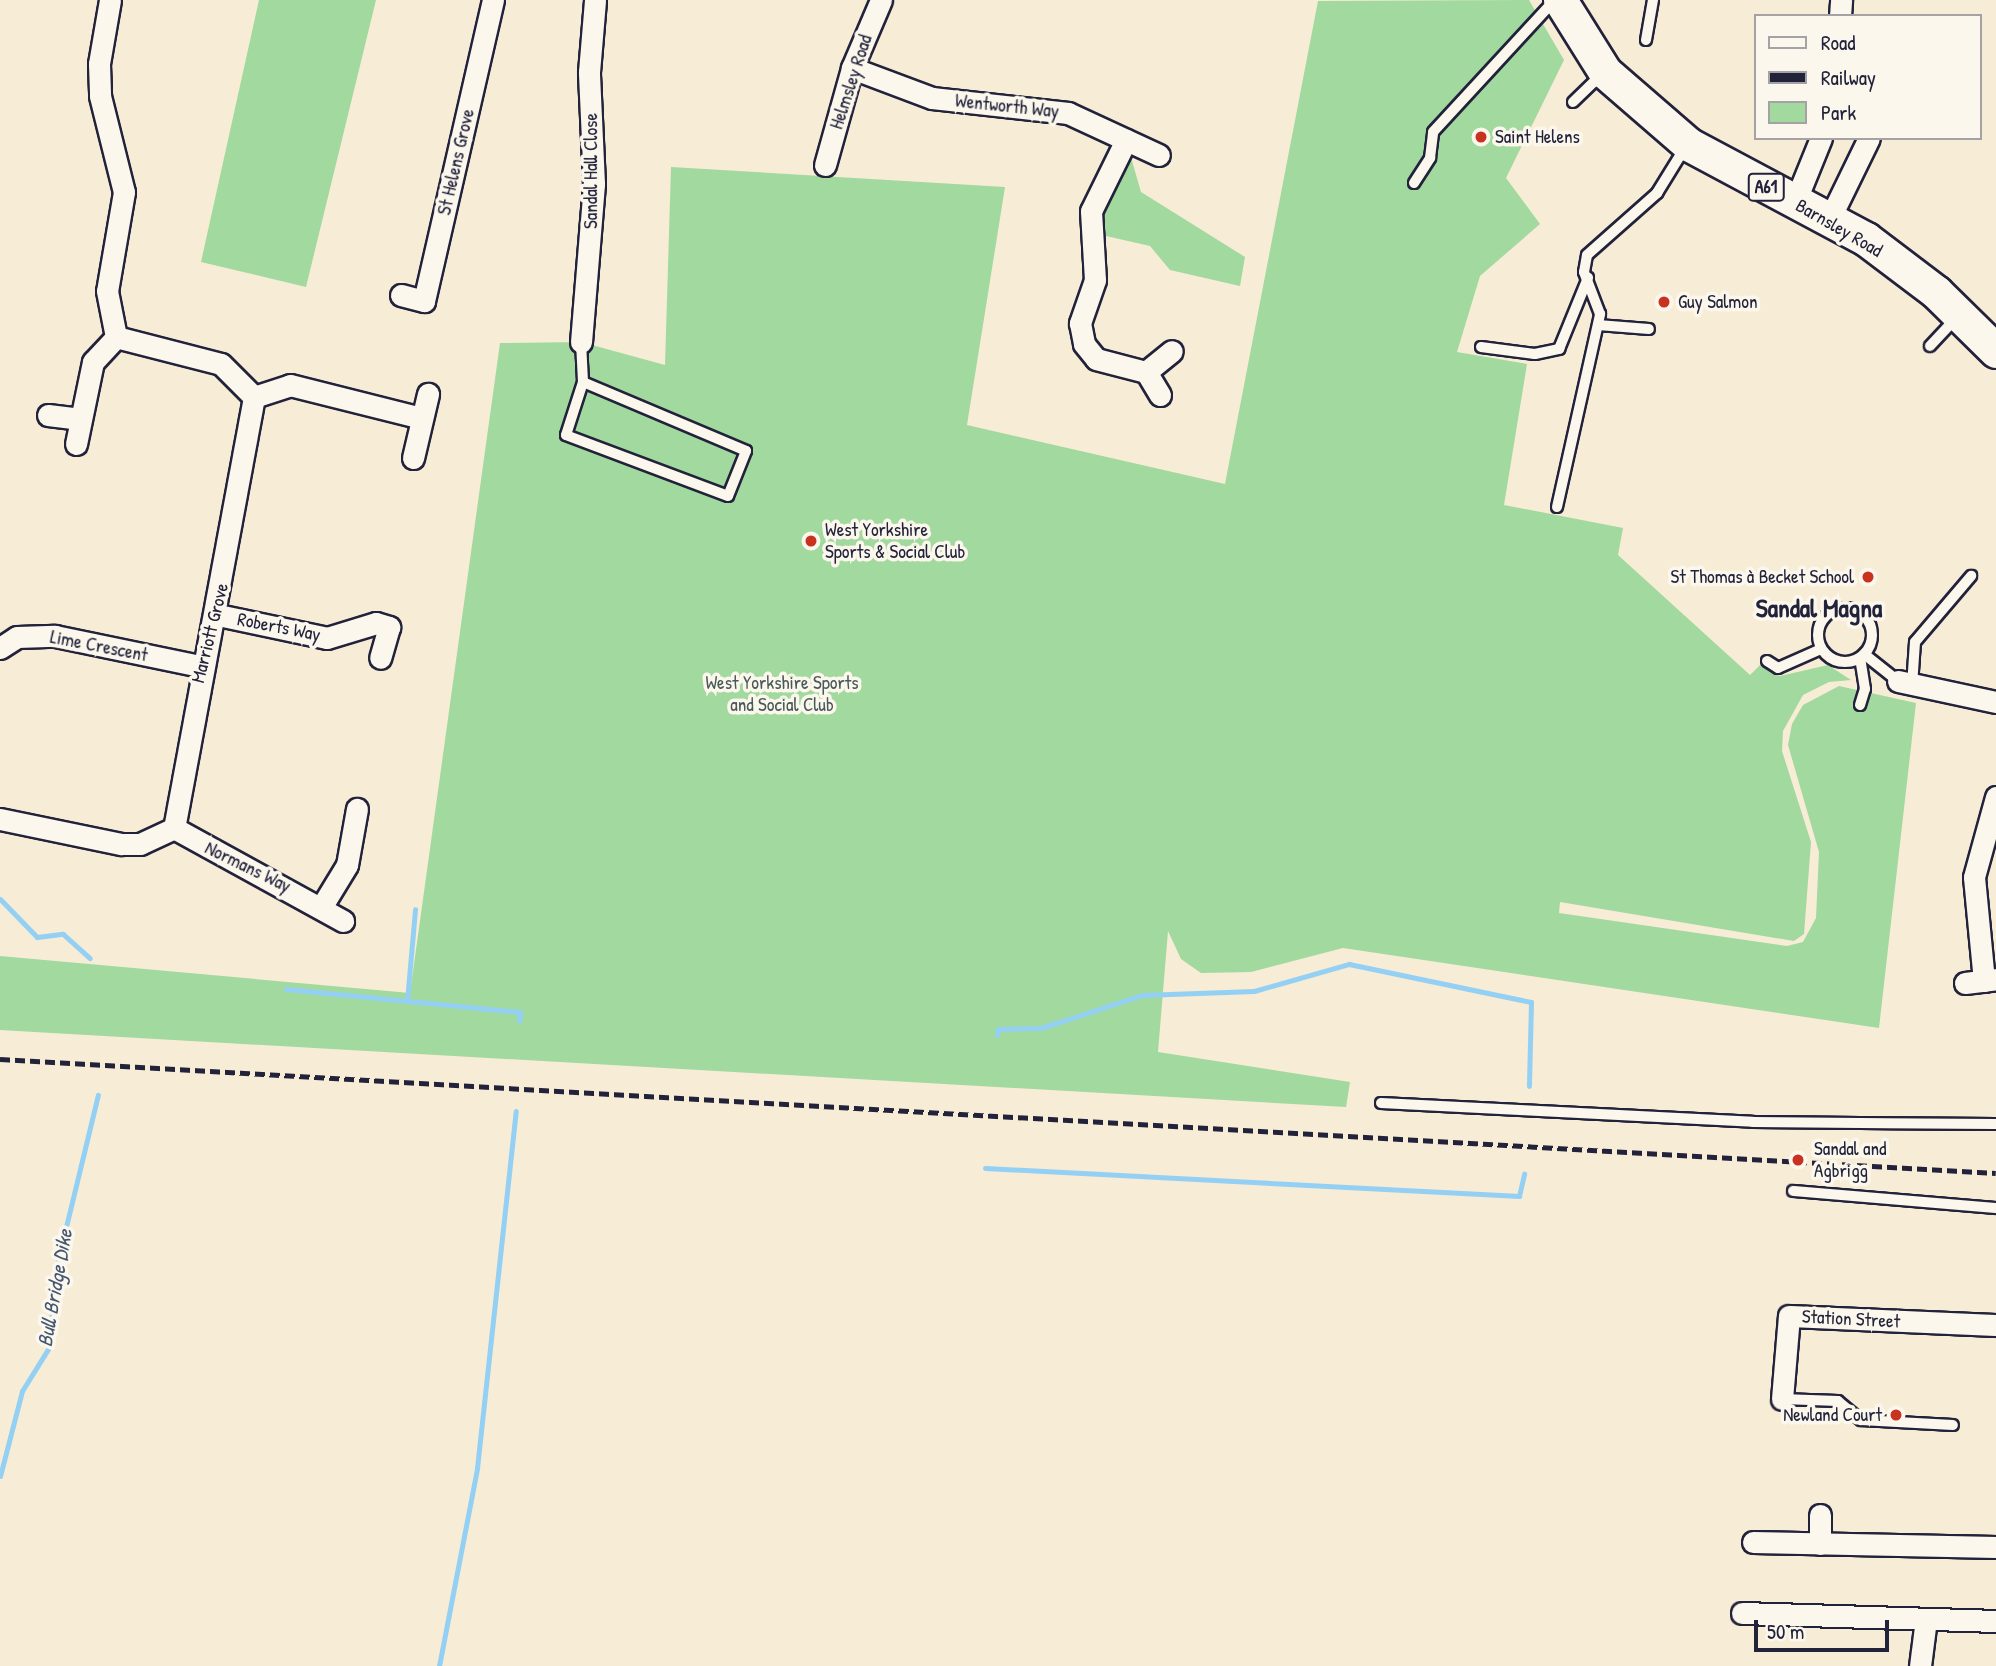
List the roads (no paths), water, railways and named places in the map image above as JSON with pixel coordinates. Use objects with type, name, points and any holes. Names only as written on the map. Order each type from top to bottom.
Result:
[{"type":"main road","name":"Barnsley Road","points":[[1558,0],[1605,72],[1688,144],[1866,239],[1959,315],[1996,351]]},
{"type":"street","points":[[110,0],[100,96],[124,192],[107,291],[116,337]]},
{"type":"street","name":"St Helens Grove","points":[[401,295],[424,301],[493,0]]},
{"type":"street","name":"Sandal Hall Close","points":[[581,342],[594,184],[589,72],[595,0]]},
{"type":"street","name":"Helmsley Road","points":[[825,165],[852,68],[881,0]]},
{"type":"street","name":"Wentworth Way","points":[[852,68],[932,98],[1068,113],[1158,155]]},
{"type":"street","points":[[1126,140],[1091,211],[1095,280],[1080,324],[1084,344],[1096,359],[1146,372],[1160,395]]},
{"type":"street","points":[[1795,202],[1820,140]]},
{"type":"street","points":[[1829,220],[1868,140]]},
{"type":"street","points":[[116,337],[221,364],[254,397],[290,385],[421,418]]},
{"type":"street","points":[[76,444],[93,362],[116,337]]},
{"type":"street","points":[[1146,372],[1172,351]]},
{"type":"street","points":[[413,458],[428,394]]},
{"type":"street","name":"Marriott Grove","points":[[174,828],[200,666],[218,615],[254,397]]},
{"type":"street","points":[[48,415],[81,419]]},
{"type":"street","name":"Roberts Way","points":[[218,615],[327,638],[376,623],[389,627],[380,658]]},
{"type":"street","name":"Lime Crescent","points":[[0,648],[17,637],[55,636],[200,666]]},
{"type":"street","points":[[1905,683],[1996,702]]},
{"type":"street","points":[[1981,981],[1974,877],[1996,797]]},
{"type":"street","points":[[322,906],[347,865],[358,809]]},
{"type":"street","points":[[0,819],[121,844],[139,844],[174,828]]},
{"type":"street","name":"Normans Way","points":[[174,828],[322,906],[343,921]]},
{"type":"street","name":"Station Street","points":[[1782,1399],[1789,1316],[1996,1325]]},
{"type":"street","points":[[1819,1544],[1820,1515]]},
{"type":"street","points":[[1752,1542],[1996,1547]]},
{"type":"street","points":[[1742,1613],[1996,1621]]},
{"type":"street","points":[[1920,1666],[1926,1619]]},
{"type":"lane","points":[[1414,183],[1430,158],[1433,132],[1558,0]]},
{"type":"lane","points":[[1646,40],[1653,0]]},
{"type":"lane","points":[[1573,102],[1605,72]]},
{"type":"lane","points":[[1481,347],[1535,355],[1559,349],[1588,278],[1587,255],[1657,193],[1688,144]]},
{"type":"lane","points":[[1557,507],[1598,325],[1596,291],[1588,278]]},
{"type":"lane","points":[[1930,346],[1959,315]]},
{"type":"lane","points":[[1598,325],[1649,329]]},
{"type":"lane","points":[[581,342],[583,382],[566,435],[728,496],[746,451],[583,382]]},
{"type":"lane","points":[[1821,649],[1843,662],[1862,656],[1905,683],[1915,642],[1971,576]]},
{"type":"lane","points":[[1821,649],[1821,622],[1843,607],[1868,619],[1872,637],[1862,656],[1865,689],[1860,705]]},
{"type":"lane","points":[[1767,661],[1778,668],[1821,649]]},
{"type":"lane","points":[[1381,1103],[1753,1122],[1996,1124]]},
{"type":"lane","points":[[1793,1191],[1996,1208]]},
{"type":"lane","points":[[1782,1399],[1838,1402],[1861,1420],[1954,1425]]},
{"type":"waterway","name":"Bull Bridge Dike","points":[[0,899],[37,937],[63,934],[90,958]]},
{"type":"waterway","points":[[407,1001],[415,909]]},
{"type":"waterway","points":[[997,1035],[998,1029],[1041,1028],[1142,995],[1254,991],[1349,964],[1531,1002],[1529,1086]]},
{"type":"waterway","points":[[286,989],[520,1012],[519,1021]]},
{"type":"waterway","name":"Bull Bridge Dike","points":[[0,1476],[22,1391],[48,1349],[57,1264],[98,1095]]},
{"type":"waterway","points":[[439,1666],[477,1468],[516,1111]]},
{"type":"waterway","points":[[985,1168],[1519,1196],[1524,1174]]},
{"type":"railway","points":[[0,1059],[1996,1173]]},
{"type":"place","name":"Saint Helens","points":[[1481,137]]},
{"type":"place","name":"Guy Salmon","points":[[1664,302]]},
{"type":"place","name":"West Yorkshire Sports & Social Club","points":[[811,541]]},
{"type":"place","name":"St Thomas à Becket School","points":[[1868,577]]},
{"type":"place","name":"Sandal and Agbrigg","points":[[1798,1160]]},
{"type":"place","name":"Newland Court","points":[[1896,1415]]},
{"type":"district","name":"Sandal Magna","points":[[1819,608]]},
{"type":"park label","name":"West Yorkshire Sports and Social Club","points":[[782,694]]}]
